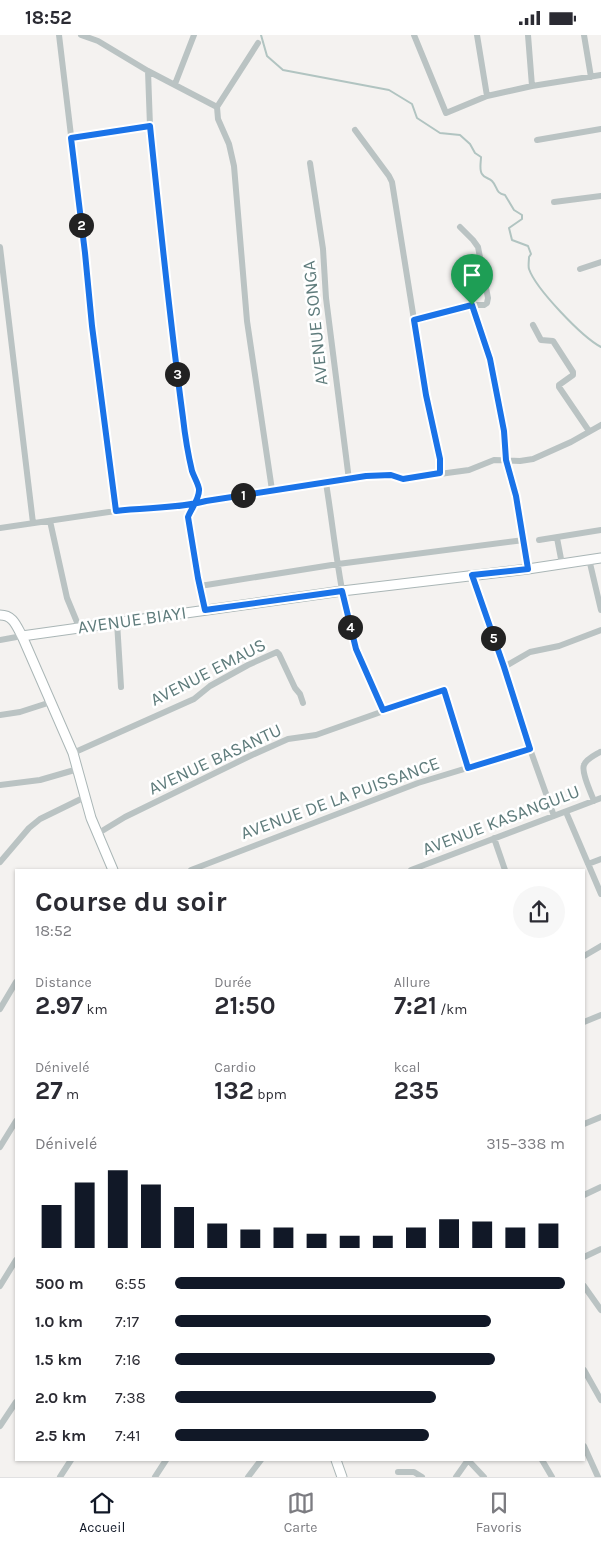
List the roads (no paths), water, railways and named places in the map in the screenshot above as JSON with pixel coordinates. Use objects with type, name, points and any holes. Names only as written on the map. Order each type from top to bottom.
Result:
[{"type":"street","points":[[59,35],[92,326],[116,511]]},
{"type":"street","points":[[81,35],[98,41],[148,71],[217,107]]},
{"type":"street","points":[[175,84],[194,35]]},
{"type":"street","points":[[414,35],[444,112],[448,113],[486,96],[532,86],[601,75]]},
{"type":"street","points":[[477,35],[486,96]]},
{"type":"street","points":[[528,35],[532,86]]},
{"type":"street","points":[[584,35],[591,77]]},
{"type":"street","points":[[258,43],[217,107],[218,119],[229,144],[234,166],[247,321],[272,490]]},
{"type":"street","points":[[148,71],[150,126],[171,330],[193,472],[199,489],[188,517],[189,528],[205,610]]},
{"type":"street","points":[[71,138],[150,126]]},
{"type":"street","points":[[537,140],[601,129]]},
{"type":"street","points":[[355,131],[392,182],[426,395],[440,459],[440,473]]},
{"type":"street","name":"AVENUE SONGA","points":[[310,163],[323,249],[326,298],[349,480]]},
{"type":"street","points":[[554,201],[601,196]]},
{"type":"street","points":[[414,320],[487,303],[486,287],[478,247],[460,227]]},
{"type":"street","points":[[0,247],[2,289],[33,523]]},
{"type":"street","points":[[580,269],[601,262]]},
{"type":"street","points":[[472,305],[490,359],[504,431],[506,460],[516,496],[528,569]]},
{"type":"street","points":[[533,325],[541,340],[553,341],[573,372],[573,375],[559,385],[559,387],[589,431]]},
{"type":"street","points":[[0,527],[116,511],[168,508],[272,490],[382,475],[410,478],[469,470],[490,461],[533,459],[571,442],[601,425]]},
{"type":"street","points":[[326,483],[342,591],[356,649],[383,710]]},
{"type":"street","points":[[50,521],[66,598],[79,627]]},
{"type":"street","points":[[539,540],[601,530]]},
{"type":"street","points":[[557,538],[562,564]]},
{"type":"street","points":[[200,586],[338,564],[524,540]]},
{"type":"street","name":"AVENUE BIAYI","points":[[22,636],[342,591],[528,569],[601,558]]},
{"type":"street","points":[[588,559],[601,610]]},
{"type":"street","points":[[472,575],[554,816]]},
{"type":"street","points":[[0,615],[12,618],[51,702],[73,753],[97,834],[111,869]]},
{"type":"street","points":[[117,622],[121,687]]},
{"type":"street","points":[[504,667],[530,652],[559,646],[601,630]]},
{"type":"street","points":[[0,640],[22,636]]},
{"type":"street","name":"AVENUE EMAUS","points":[[73,753],[194,699],[210,686],[248,665],[277,652],[295,688],[300,694],[302,703]]},
{"type":"street","name":"AVENUE BASANTU","points":[[97,834],[125,817],[288,739],[316,735],[444,690],[468,768]]},
{"type":"street","points":[[0,715],[20,712],[51,702]]},
{"type":"street","name":"AVENUE DE LA PUISSANCE","points":[[194,869],[418,783],[530,749]]},
{"type":"street","points":[[594,801],[583,772],[583,766],[587,760],[600,752]]},
{"type":"street","points":[[0,785],[40,780],[78,769]]},
{"type":"street","points":[[0,862],[29,828],[40,819],[85,797]]},
{"type":"street","name":"AVENUE KASANGULU","points":[[414,869],[601,798]]},
{"type":"street","points":[[566,812],[601,894]]},
{"type":"street","points":[[494,839],[505,869]]},
{"type":"street","points":[[588,864],[601,859]]},
{"type":"street","points":[[585,955],[601,946]]},
{"type":"street","points":[[0,1009],[15,985]]},
{"type":"street","points":[[585,1022],[601,1015]]},
{"type":"street","points":[[585,1124],[601,1117]]},
{"type":"street","points":[[0,1147],[15,1123]]},
{"type":"street","points":[[585,1195],[601,1187]]},
{"type":"street","points":[[585,1257],[601,1249]]},
{"type":"street","points":[[0,1286],[15,1262]]},
{"type":"street","points":[[585,1287],[601,1310]]},
{"type":"street","points":[[585,1372],[601,1400]]},
{"type":"street","points":[[0,1427],[15,1404]]},
{"type":"street","points":[[585,1448],[598,1477]]},
{"type":"street","points":[[60,1477],[70,1461]]},
{"type":"street","points":[[155,1477],[165,1461]]},
{"type":"street","points":[[248,1477],[260,1461]]},
{"type":"street","points":[[336,1461],[342,1477]]},
{"type":"street","points":[[456,1477],[467,1461]]},
{"type":"street","points":[[469,1461],[484,1477]]},
{"type":"street","points":[[543,1461],[552,1477]]},
{"type":"street","points":[[398,1472],[414,1472],[422,1477]]},
{"type":"waterway","points":[[261,35],[267,56],[283,70],[389,90],[412,104],[417,118],[440,133],[460,135],[470,144],[475,153],[481,157],[483,175],[494,183],[498,191],[505,195],[514,210],[522,215],[522,219],[509,228],[512,240],[528,246],[531,254],[529,257],[529,268],[533,278],[561,312],[593,342],[601,347]]}]
